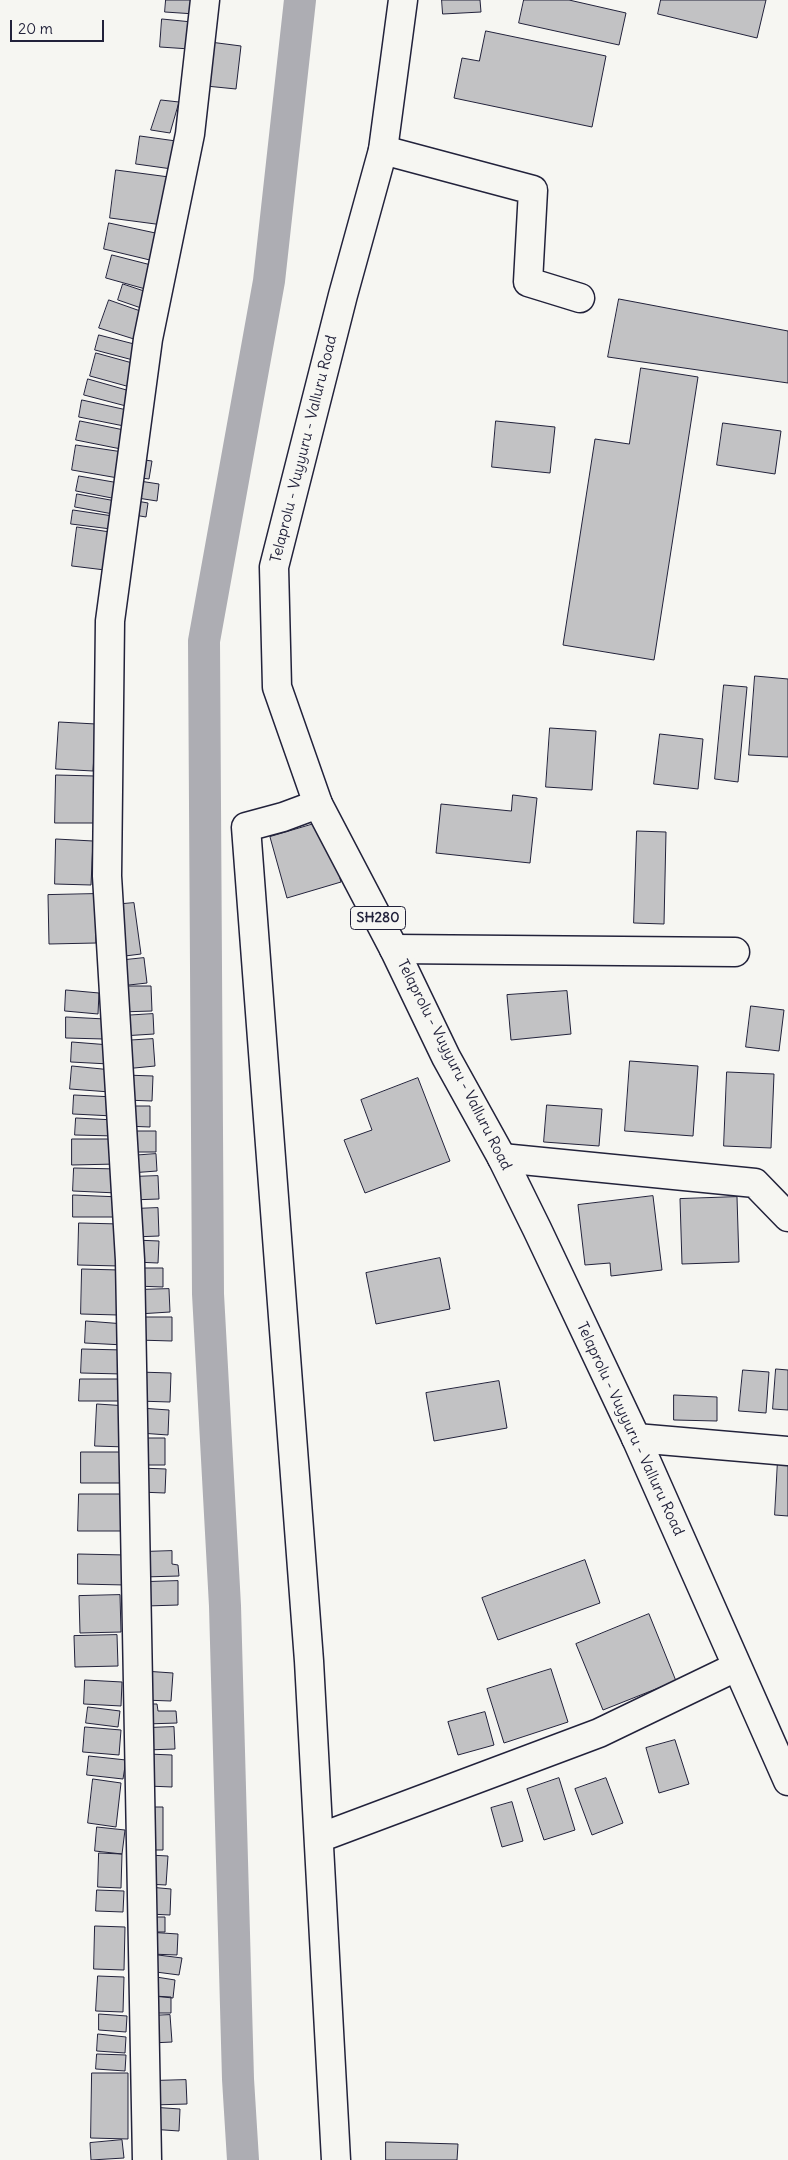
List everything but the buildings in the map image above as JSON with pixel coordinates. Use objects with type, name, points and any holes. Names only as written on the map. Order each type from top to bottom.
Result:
[{"type":"street","points":[[147,2160],[130,1260],[107,876],[110,621],[148,339],[190,134],[205,0]]},
{"type":"street","name":"Telaprolu - Vuyyuru - Valluru Road","points":[[403,0],[383,150],[341,304],[274,567],[277,687],[318,804],[394,949],[446,1057],[502,1158],[636,1438],[736,1667],[778,1739],[788,1781]]},
{"type":"street","points":[[383,150],[533,190],[528,282],[580,298]]},
{"type":"street","points":[[318,804],[283,817],[246,827],[309,1662],[336,2160]]},
{"type":"street","points":[[394,949],[735,952]]},
{"type":"street","points":[[502,1158],[755,1184],[788,1217]]},
{"type":"street","points":[[636,1438],[788,1451]]},
{"type":"street","points":[[319,1838],[599,1733],[736,1667]]},
{"type":"waterway","points":[[243,2160],[238,2079],[225,1606],[208,1294],[204,641],[269,281],[300,0]]}]
